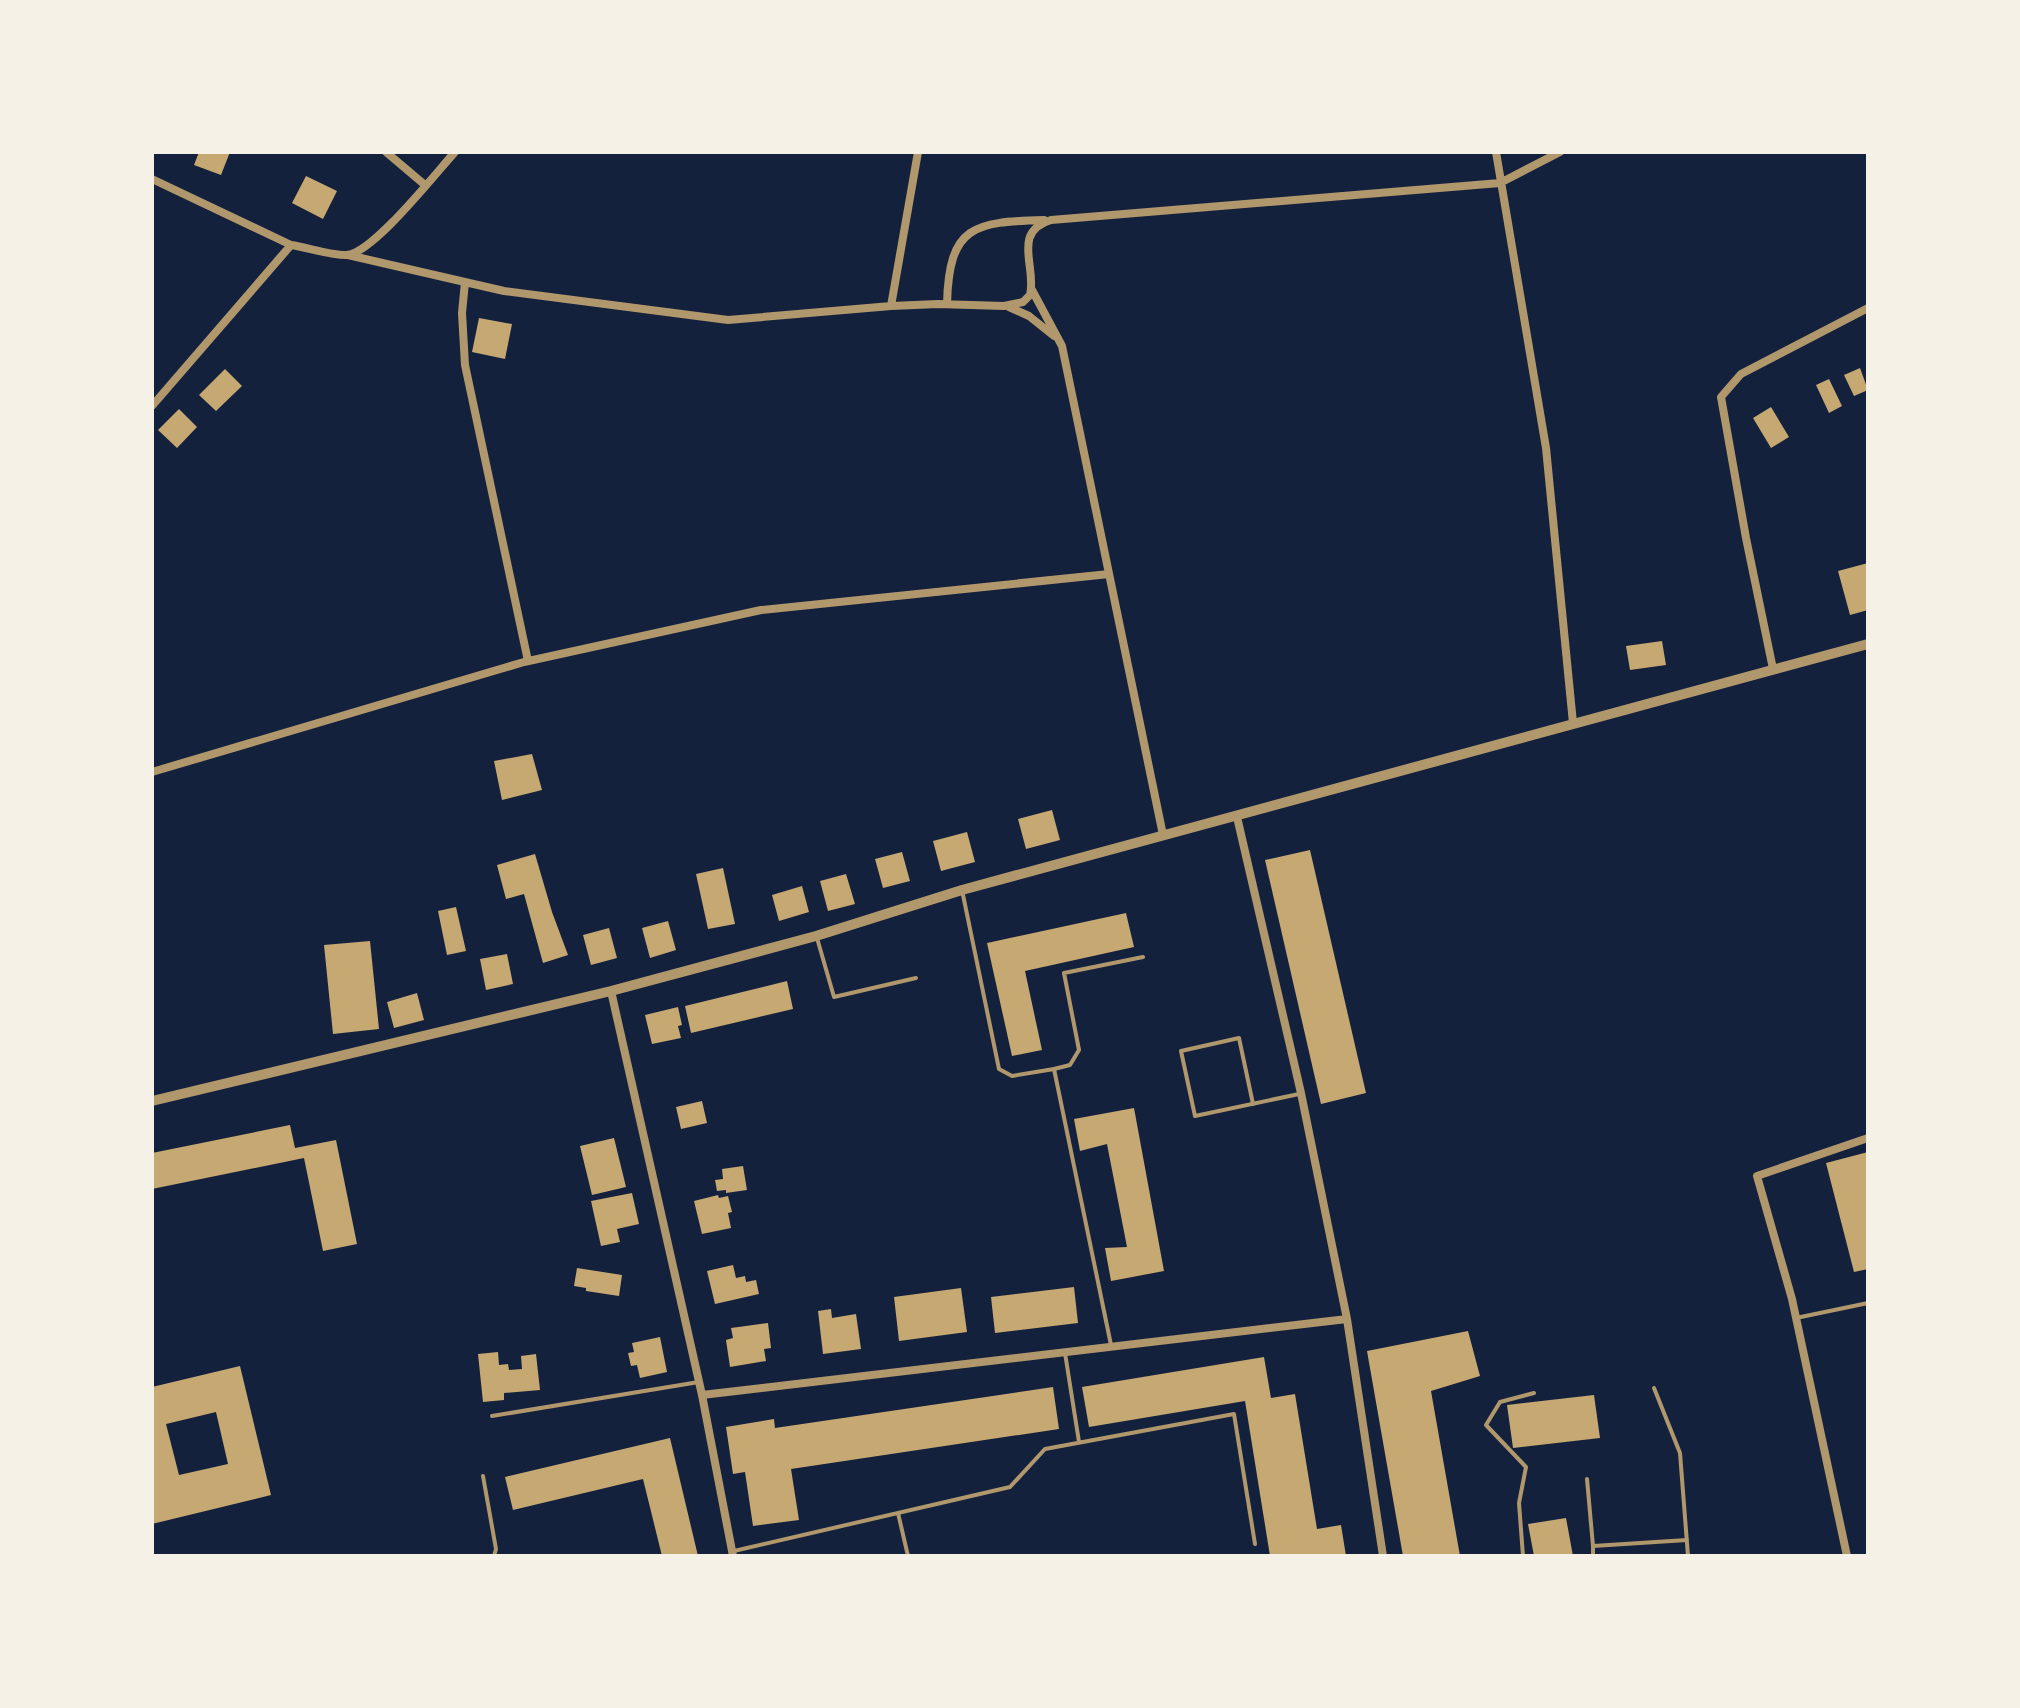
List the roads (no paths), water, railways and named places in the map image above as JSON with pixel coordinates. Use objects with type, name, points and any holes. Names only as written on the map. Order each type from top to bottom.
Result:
[{"type":"street","points":[[386,152],[425,185]]},
{"type":"street","points":[[348,255],[380,236],[455,152]]},
{"type":"street","points":[[891,306],[918,152]]},
{"type":"street","points":[[1496,152],[1546,448],[1573,723]]},
{"type":"street","points":[[947,304],[947,278],[959,243],[969,233],[994,222],[1500,183],[1560,152]]},
{"type":"street","points":[[152,179],[291,245],[504,291],[728,320],[891,306],[1004,306],[1036,320],[1062,346]]},
{"type":"street","points":[[1051,220],[1035,229],[1028,242],[1032,289],[1062,346],[1163,835]]},
{"type":"street","points":[[152,406],[291,245]]},
{"type":"street","points":[[465,282],[462,313],[465,365],[528,661]]},
{"type":"street","points":[[1004,306],[1028,299],[1032,289]]},
{"type":"street","points":[[1773,669],[1721,397],[1741,374],[1868,308]]},
{"type":"street","points":[[152,772],[528,661],[761,610],[1109,574]]},
{"type":"street","points":[[152,1101],[611,991],[816,936],[962,890],[1868,644]]},
{"type":"street","points":[[1237,817],[1301,1093],[1347,1319],[1383,1556]]},
{"type":"street","points":[[611,991],[702,1395],[732,1554]]},
{"type":"street","points":[[1847,1556],[1796,1318],[1757,1176],[1868,1138]]},
{"type":"street","points":[[702,1395],[1347,1319]]},
{"type":"lane","points":[[962,890],[999,1069],[1012,1076],[1070,1065],[1079,1050],[1064,973],[1143,957]]},
{"type":"lane","points":[[816,936],[834,997],[916,978]]},
{"type":"lane","points":[[1253,1104],[1239,1038],[1181,1051],[1195,1116],[1253,1104],[1301,1093]]},
{"type":"lane","points":[[1054,1069],[1111,1348]]},
{"type":"lane","points":[[1796,1318],[1868,1303]]},
{"type":"lane","points":[[1065,1353],[1079,1442]]},
{"type":"lane","points":[[492,1416],[699,1382]]},
{"type":"lane","points":[[1654,1388],[1680,1453],[1688,1556]]},
{"type":"lane","points":[[1523,1556],[1519,1503],[1526,1467],[1486,1425],[1500,1402],[1534,1393]]},
{"type":"lane","points":[[732,1554],[1010,1487],[1045,1449],[1234,1414],[1255,1544]]},
{"type":"lane","points":[[483,1476],[496,1549],[494,1556]]},
{"type":"lane","points":[[1587,1479],[1593,1556]]},
{"type":"lane","points":[[898,1513],[908,1556]]},
{"type":"lane","points":[[1593,1546],[1687,1540]]}]
